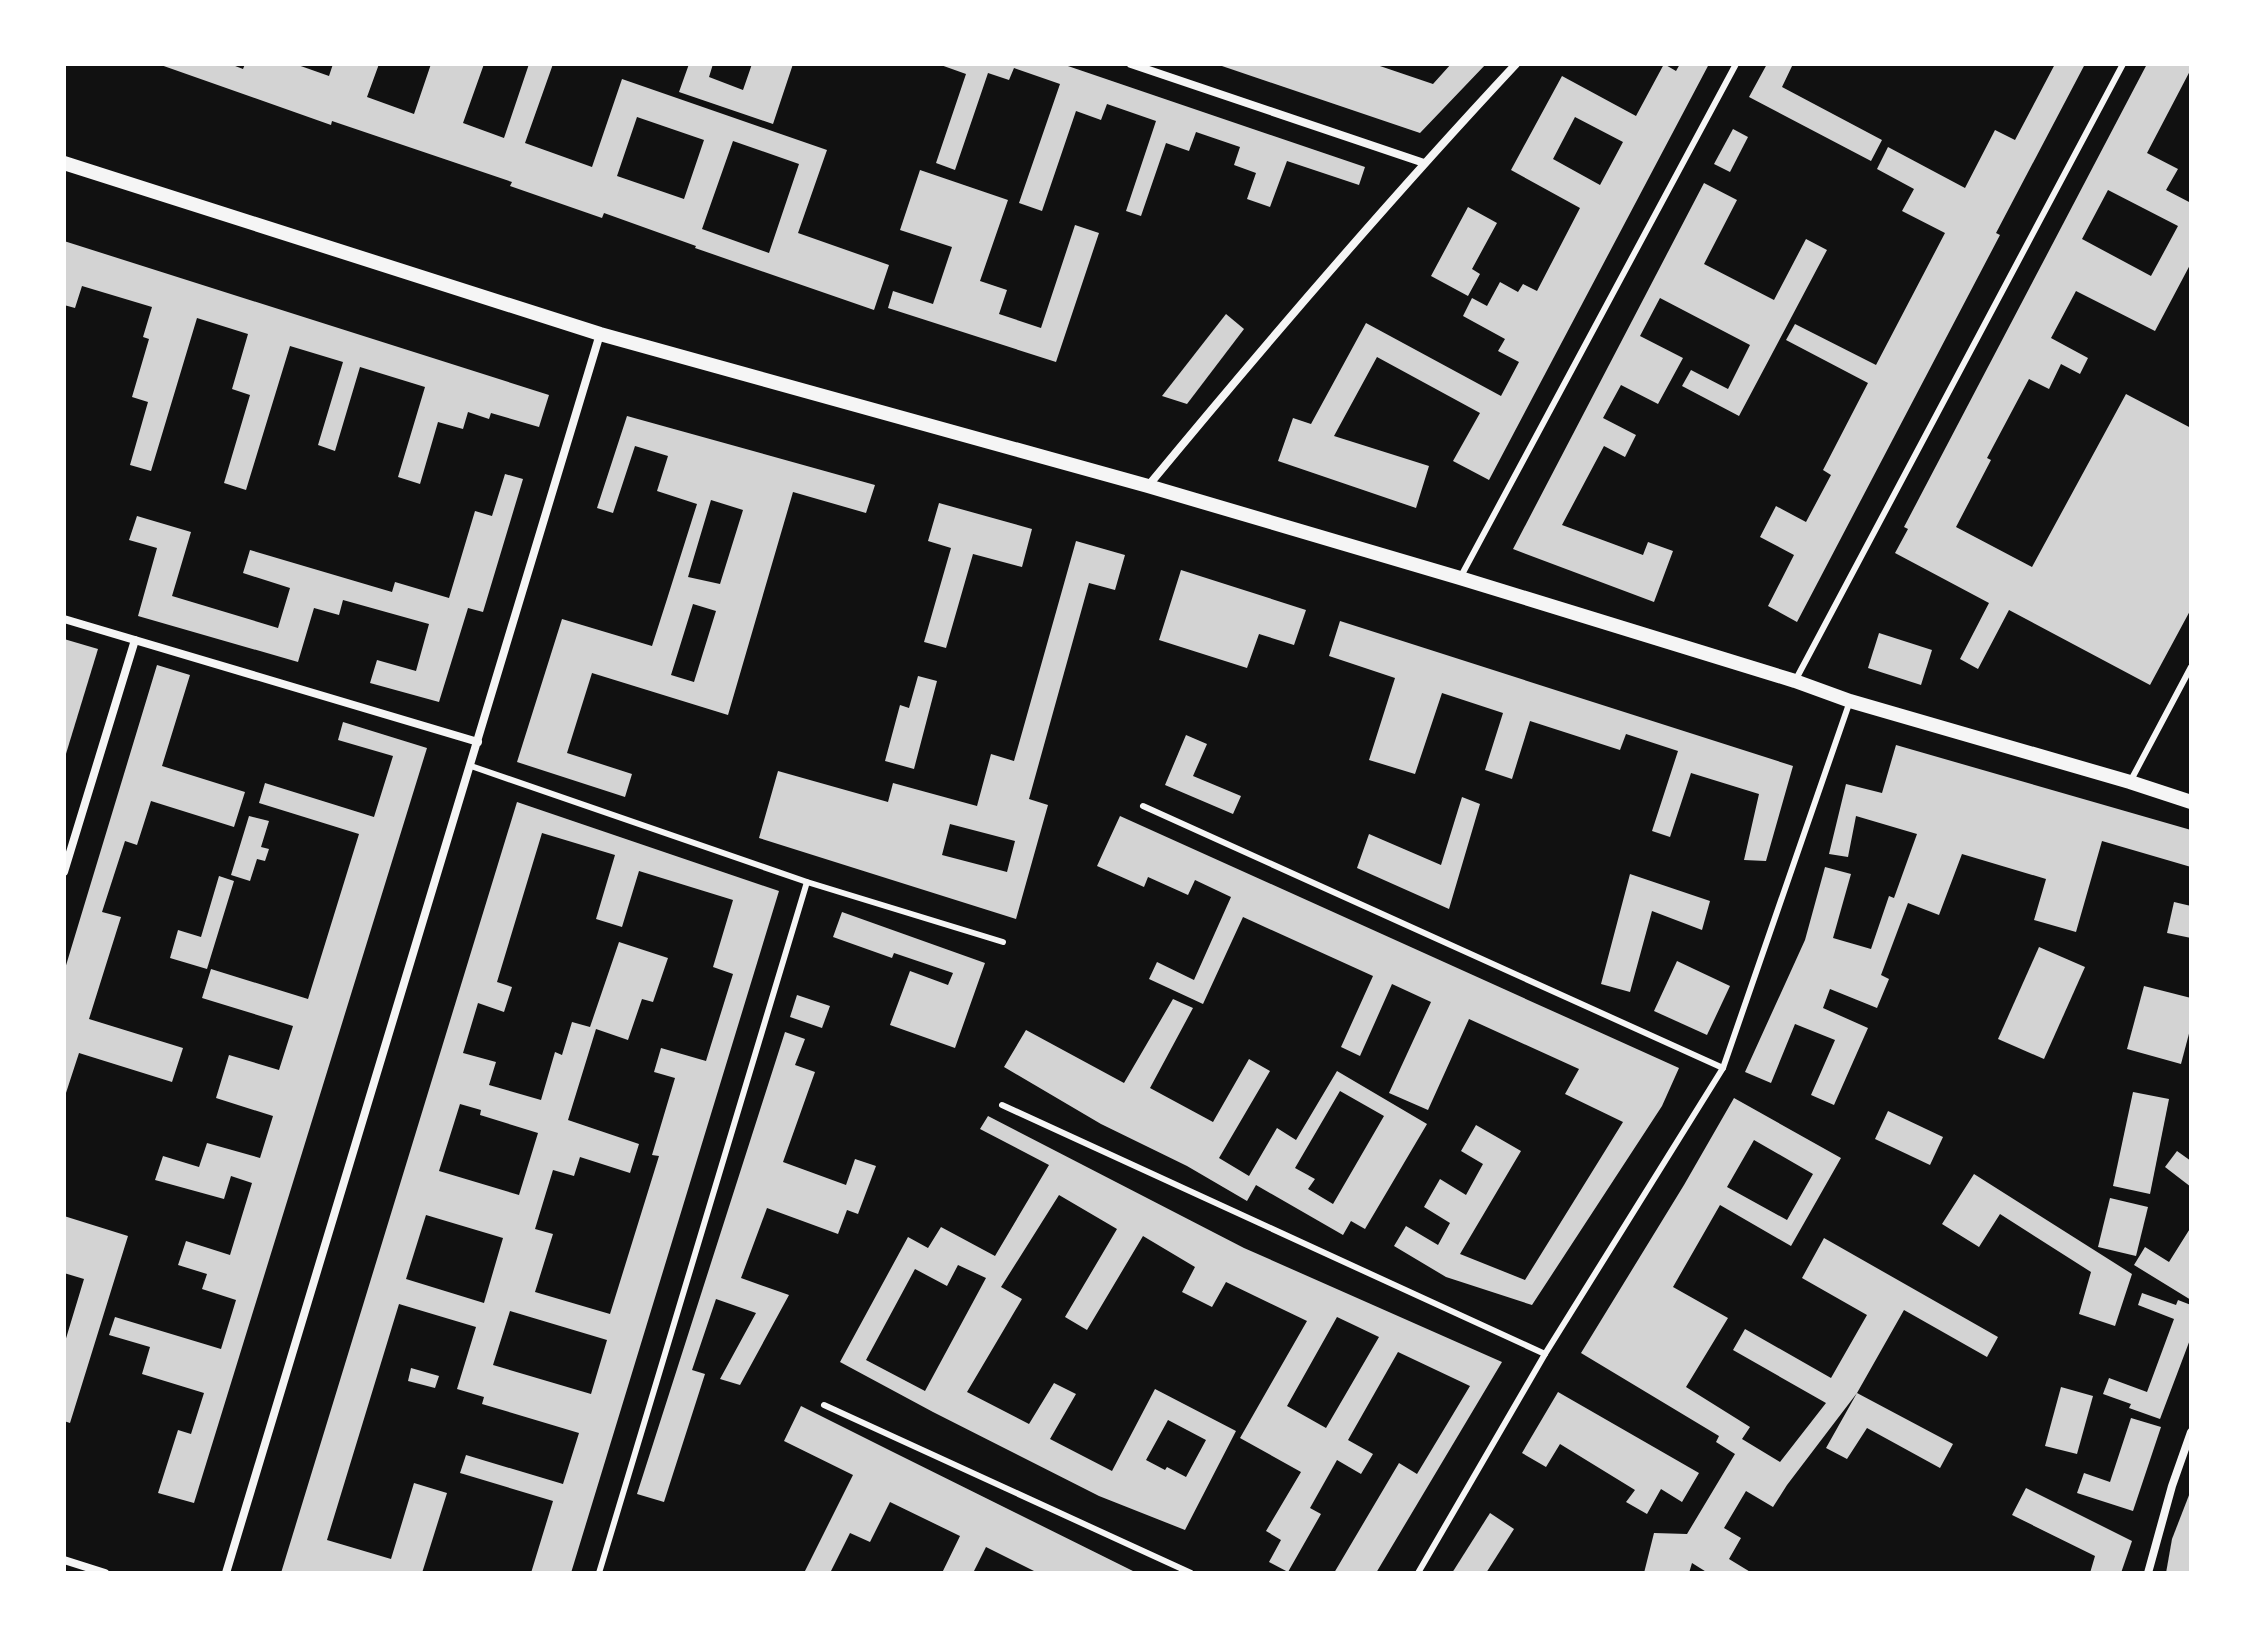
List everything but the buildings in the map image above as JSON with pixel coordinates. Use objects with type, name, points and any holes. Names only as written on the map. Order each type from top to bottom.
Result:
[{"type":"street","points":[[1131,64],[1424,163]]},
{"type":"street","points":[[1148,486],[1424,163],[1516,64]]},
{"type":"street","points":[[64,163],[600,334],[1148,486],[1460,578],[1795,681],[1850,701],[2191,802]]},
{"type":"street","points":[[226,1573],[600,334]]},
{"type":"street","points":[[64,619],[478,742]]},
{"type":"street","points":[[64,872],[135,640]]},
{"type":"street","points":[[2148,1573],[2172,1486],[2191,1432]]},
{"type":"street","points":[[64,1560],[105,1573]]},
{"type":"lane","points":[[1460,578],[1736,64]]},
{"type":"lane","points":[[1795,681],[2123,64]]},
{"type":"lane","points":[[2130,782],[2191,667]]},
{"type":"lane","points":[[1418,1573],[1545,1354],[1723,1068],[1850,701]]},
{"type":"lane","points":[[471,766],[807,882],[1003,942]]},
{"type":"lane","points":[[1143,806],[1723,1068]]},
{"type":"lane","points":[[599,1573],[807,882]]},
{"type":"lane","points":[[1002,1105],[1545,1354]]},
{"type":"lane","points":[[824,1405],[1191,1573]]}]
